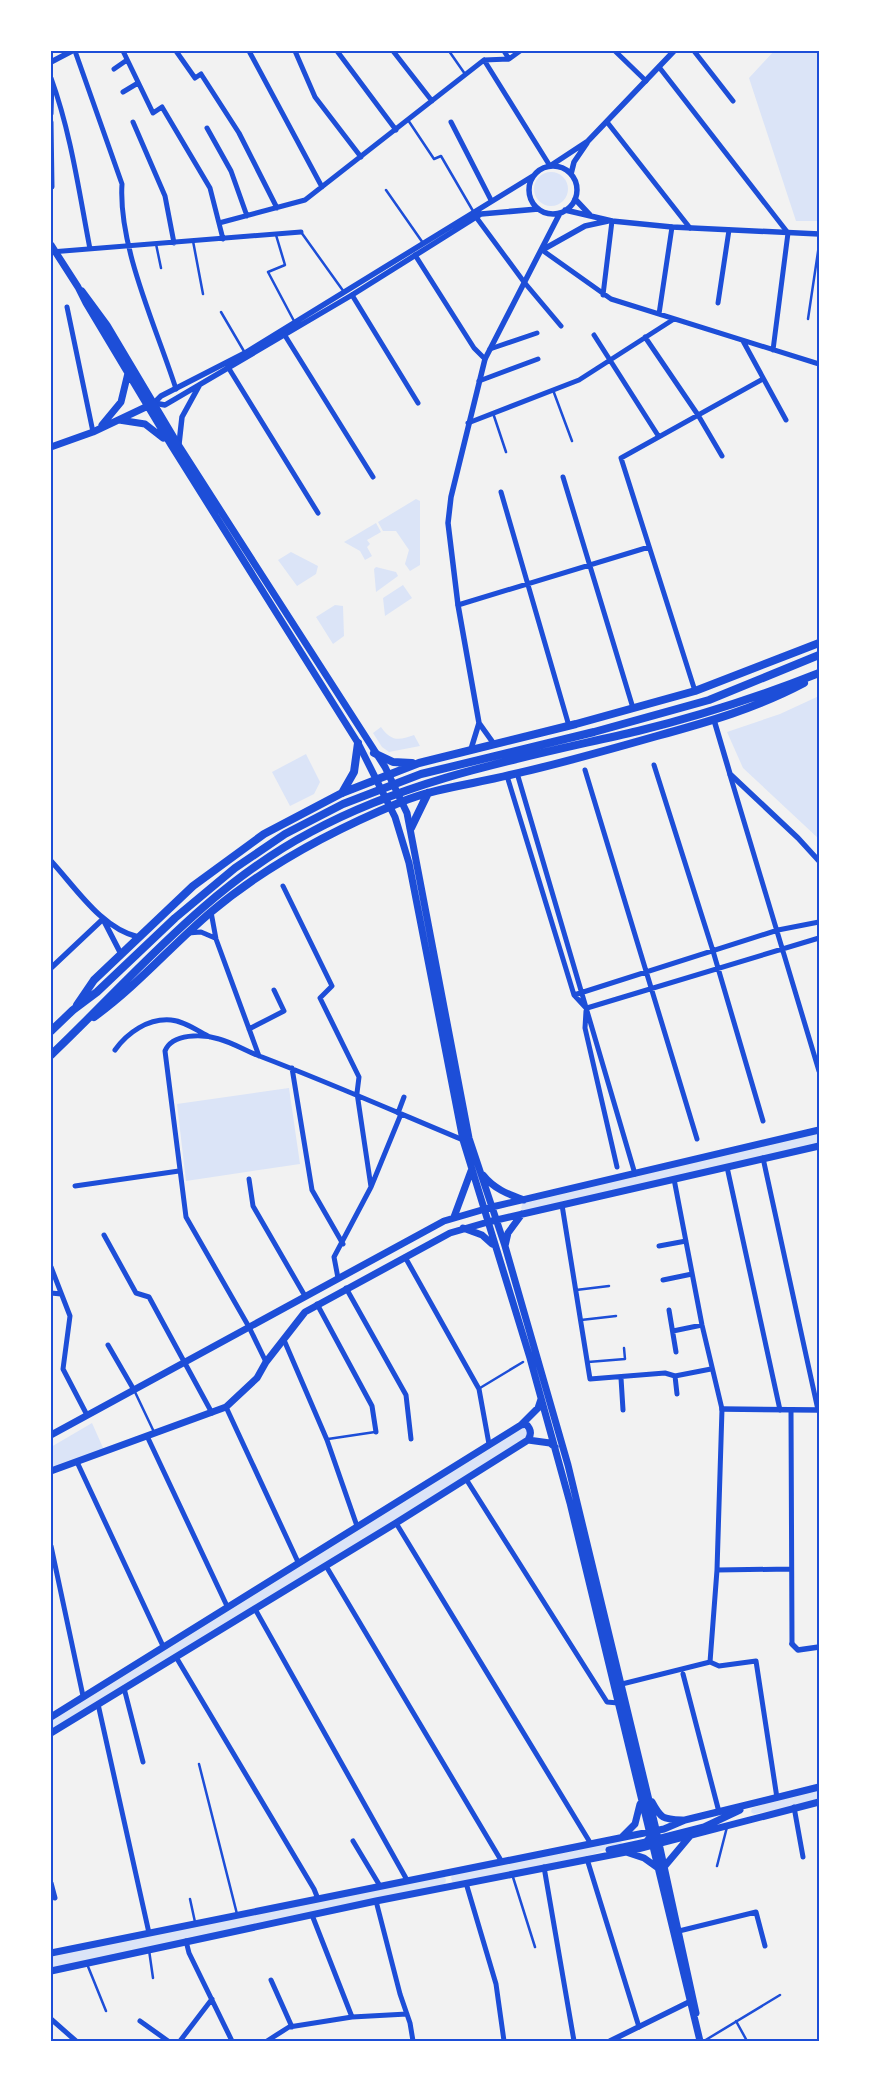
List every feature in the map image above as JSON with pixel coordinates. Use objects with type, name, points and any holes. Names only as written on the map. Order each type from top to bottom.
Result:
[{"type":"main road","points":[[51,245],[53,252],[78,287],[128,373],[151,404]]},
{"type":"main road","points":[[78,287],[90,299],[175,446],[358,743],[391,806],[409,863],[466,1139],[483,1209],[497,1250],[555,1447],[618,1703],[644,1797],[660,1816],[667,1819],[685,1820]]},
{"type":"main road","points":[[95,431],[121,402],[128,373]]},
{"type":"main road","points":[[51,447],[95,431],[151,404]]},
{"type":"main road","points":[[119,420],[145,424],[175,446],[388,774],[402,801],[411,828],[466,1139]]},
{"type":"main road","points":[[73,1010],[94,980],[193,886],[264,834],[342,792],[419,763],[569,726],[695,691],[819,643]]},
{"type":"main road","points":[[51,1031],[73,1010],[97,992],[175,918],[235,868],[285,834],[343,804],[421,774],[594,732],[709,700],[819,655]]},
{"type":"main road","points":[[83,1025],[116,1001],[187,933],[247,884],[283,860],[356,820],[428,792],[508,776],[714,720],[774,699],[819,674]]},
{"type":"main road","points":[[51,1055],[210,900],[275,852],[348,813],[424,783],[640,730],[819,674]]},
{"type":"main road","points":[[342,792],[354,772],[358,743]]},
{"type":"main road","points":[[374,753],[396,762],[419,763]]},
{"type":"main road","points":[[419,763],[410,773],[409,785],[414,789],[428,792]]},
{"type":"main road","points":[[342,792],[358,794],[364,800],[363,809],[356,820]]},
{"type":"main road","points":[[411,828],[428,792]]},
{"type":"main road","points":[[51,1435],[338,1278],[454,1217],[819,1130]]},
{"type":"main road","points":[[51,1471],[226,1407],[257,1378],[266,1362],[305,1312],[405,1256],[462,1228],[819,1146]]},
{"type":"main road","points":[[475,1170],[490,1184],[506,1194],[524,1200]]},
{"type":"main road","points":[[475,1170],[492,1207],[505,1246],[568,1465],[622,1684],[652,1838],[679,1931],[702,2041]]},
{"type":"main road","points":[[454,1217],[475,1170]]},
{"type":"main road","points":[[505,1246],[508,1233],[522,1214]]},
{"type":"main road","points":[[462,1228],[488,1239],[497,1250]]},
{"type":"main road","points":[[51,1717],[520,1425],[538,1408],[541,1398]]},
{"type":"main road","points":[[51,1732],[326,1566],[528,1440],[531,1435],[530,1429],[526,1424],[520,1425]]},
{"type":"main road","points":[[528,1440],[550,1443],[555,1447]]},
{"type":"main road","points":[[51,1971],[67,1966],[376,1901],[626,1852],[685,1820],[819,1787]]},
{"type":"main road","points":[[785,1796],[752,1808],[751,1812],[754,1814],[792,1808]]},
{"type":"main road","points":[[622,1837],[635,1824],[644,1797]]},
{"type":"main road","points":[[51,1953],[622,1837],[652,1838],[690,1835],[819,1802]]},
{"type":"main road","points":[[571,1862],[652,1838],[704,1827],[744,1807]]},
{"type":"main road","points":[[661,1868],[690,1835]]},
{"type":"main road","points":[[626,1852],[644,1858],[661,1868],[689,2002],[702,2041]]},
{"type":"main road","points":[[454,1871],[451,1878],[454,1886]]},
{"type":"main road","points":[[443,1873],[446,1880],[444,1888]]},
{"type":"main road","points":[[196,1924],[209,1928],[210,1932],[205,1937]]},
{"type":"street","points":[[51,62],[74,51],[122,184],[121,196],[129,246],[176,389]]},
{"type":"street","points":[[123,51],[153,113],[162,108],[210,188],[223,239]]},
{"type":"street","points":[[176,51],[195,78],[201,74],[238,133],[277,208]]},
{"type":"street","points":[[249,51],[322,187]]},
{"type":"street","points":[[295,51],[315,97],[361,157]]},
{"type":"street","points":[[337,51],[396,130]]},
{"type":"street","points":[[393,51],[432,101]]},
{"type":"street","points":[[504,51],[509,59]]},
{"type":"street","points":[[219,223],[305,200],[484,60],[509,59],[520,51]]},
{"type":"street","points":[[615,51],[646,80]]},
{"type":"street","points":[[571,174],[574,162],[588,141],[674,51]]},
{"type":"street","points":[[694,51],[733,101]]},
{"type":"street","points":[[114,69],[128,60]]},
{"type":"street","points":[[484,60],[550,166]]},
{"type":"street","points":[[659,67],[788,233],[773,350]]},
{"type":"street","points":[[52,79],[74,162],[90,250]]},
{"type":"street","points":[[51,114],[52,79]]},
{"type":"street","points":[[123,92],[138,83]]},
{"type":"street","points":[[51,122],[52,187]]},
{"type":"street","points":[[133,122],[164,196],[174,243]]},
{"type":"street","points":[[451,122],[491,200]]},
{"type":"street","points":[[607,122],[690,228]]},
{"type":"street","points":[[207,128],[231,171],[247,216]]},
{"type":"street","points":[[550,166],[588,141]]},
{"type":"street","points":[[151,404],[165,405],[352,295],[477,213],[491,200],[533,176],[544,167],[550,166],[565,169],[571,174],[576,186],[575,199],[563,212],[524,282],[485,359],[468,423],[448,522],[458,605],[479,723],[494,744]]},
{"type":"street","points":[[533,176],[528,190],[533,204],[538,209]]},
{"type":"street","points":[[575,199],[590,215]]},
{"type":"street","points":[[151,404],[161,396],[245,353],[477,213],[538,209],[553,214],[563,212],[672,227],[819,234]]},
{"type":"street","points":[[477,213],[524,282],[561,326]]},
{"type":"street","points":[[542,250],[585,226],[612,220]]},
{"type":"street","points":[[603,295],[612,220]]},
{"type":"street","points":[[659,314],[672,227]]},
{"type":"street","points":[[718,303],[729,230]]},
{"type":"street","points":[[53,252],[301,232]]},
{"type":"street","points":[[542,250],[603,295],[819,364]]},
{"type":"street","points":[[415,255],[474,348],[485,359]]},
{"type":"street","points":[[352,295],[418,403]]},
{"type":"street","points":[[67,307],[95,431]]},
{"type":"street","points":[[468,423],[579,380],[674,319]]},
{"type":"street","points":[[490,348],[537,333]]},
{"type":"street","points":[[284,334],[373,477]]},
{"type":"street","points":[[594,335],[660,437]]},
{"type":"street","points":[[644,337],[698,415],[722,456]]},
{"type":"street","points":[[743,340],[786,420]]},
{"type":"street","points":[[479,381],[538,358]]},
{"type":"street","points":[[228,367],[318,513]]},
{"type":"street","points":[[695,691],[621,458],[763,379]]},
{"type":"street","points":[[175,446],[182,417],[199,385]]},
{"type":"street","points":[[562,477],[633,708]]},
{"type":"street","points":[[501,492],[569,726]]},
{"type":"street","points":[[458,605],[649,547]]},
{"type":"street","points":[[714,720],[819,1071]]},
{"type":"street","points":[[471,749],[479,723]]},
{"type":"street","points":[[654,765],[713,951],[763,1121]]},
{"type":"street","points":[[585,770],[697,1139]]},
{"type":"street","points":[[517,773],[635,1174]]},
{"type":"street","points":[[730,774],[819,860]]},
{"type":"street","points":[[508,776],[574,995],[586,1008],[585,1028],[617,1166]]},
{"type":"street","points":[[520,818],[529,815]]},
{"type":"street","points":[[51,861],[103,919],[125,934],[138,937]]},
{"type":"street","points":[[283,886],[332,986],[320,998],[359,1077],[357,1093],[370,1187]]},
{"type":"street","points":[[211,912],[216,939],[259,1056]]},
{"type":"street","points":[[103,919],[121,954]]},
{"type":"street","points":[[51,968],[103,919]]},
{"type":"street","points":[[574,995],[778,930],[819,922]]},
{"type":"street","points":[[187,933],[201,932],[216,939]]},
{"type":"street","points":[[586,1008],[819,938]]},
{"type":"street","points":[[249,1029],[284,1011],[274,990]]},
{"type":"street","points":[[114,1050],[123,1038],[146,1024],[171,1020],[357,1093],[400,1114],[466,1139]]},
{"type":"street","points":[[213,1038],[191,1036],[176,1039],[168,1044],[165,1051],[186,1218],[249,1327],[266,1362]]},
{"type":"street","points":[[292,1068],[312,1190],[342,1244]]},
{"type":"street","points":[[338,1278],[334,1257],[370,1187],[400,1114],[404,1098]]},
{"type":"street","points":[[722,1409],[818,1410],[764,1158]]},
{"type":"street","points":[[727,1167],[780,1410]]},
{"type":"street","points":[[75,1186],[180,1171]]},
{"type":"street","points":[[248,1179],[253,1206],[305,1296]]},
{"type":"street","points":[[674,1179],[702,1326],[722,1409],[717,1570],[710,1662]]},
{"type":"street","points":[[562,1205],[590,1379],[665,1373],[675,1376],[711,1369]]},
{"type":"street","points":[[104,1235],[136,1293],[149,1298],[212,1413]]},
{"type":"street","points":[[659,1246],[686,1241]]},
{"type":"street","points":[[405,1256],[479,1389],[489,1444]]},
{"type":"street","points":[[51,1266],[70,1316],[63,1369],[87,1415]]},
{"type":"street","points":[[664,1280],[692,1274]]},
{"type":"street","points":[[346,1288],[406,1395],[411,1439]]},
{"type":"street","points":[[51,1293],[61,1294]]},
{"type":"street","points":[[317,1304],[372,1406],[376,1432]]},
{"type":"street","points":[[669,1310],[676,1352]]},
{"type":"street","points":[[673,1331],[702,1326]]},
{"type":"street","points":[[284,1340],[327,1440],[357,1526]]},
{"type":"street","points":[[108,1345],[134,1390]]},
{"type":"street","points":[[675,1376],[677,1394]]},
{"type":"street","points":[[621,1378],[622,1410]]},
{"type":"street","points":[[226,1407],[298,1562]]},
{"type":"street","points":[[791,1410],[792,1644],[798,1650],[819,1647]]},
{"type":"street","points":[[147,1436],[227,1606]]},
{"type":"street","points":[[76,1462],[163,1646]]},
{"type":"street","points":[[466,1479],[607,1702],[618,1703]]},
{"type":"street","points":[[396,1523],[591,1844]]},
{"type":"street","points":[[51,1546],[84,1696]]},
{"type":"street","points":[[326,1566],[502,1862]]},
{"type":"street","points":[[717,1570],[791,1569]]},
{"type":"street","points":[[255,1609],[408,1880]]},
{"type":"street","points":[[176,1657],[314,1889],[318,1899]]},
{"type":"street","points":[[622,1684],[710,1662],[718,1666],[756,1661],[777,1798]]},
{"type":"street","points":[[683,1674],[719,1812]]},
{"type":"street","points":[[124,1688],[143,1762]]},
{"type":"street","points":[[98,1704],[149,1933]]},
{"type":"street","points":[[792,1808],[803,1857]]},
{"type":"street","points":[[353,1841],[380,1886]]},
{"type":"street","points":[[587,1859],[639,2027]]},
{"type":"street","points":[[544,1867],[574,2041]]},
{"type":"street","points":[[51,1883],[55,1898]]},
{"type":"street","points":[[466,1883],[496,1984],[504,2041]]},
{"type":"street","points":[[376,1901],[407,2014],[412,2041]]},
{"type":"street","points":[[679,1931],[756,1912],[765,1946]]},
{"type":"street","points":[[312,1915],[352,2017]]},
{"type":"street","points":[[186,1941],[189,1952],[232,2041]]},
{"type":"street","points":[[271,1980],[292,2027]]},
{"type":"street","points":[[180,2041],[212,1999]]},
{"type":"street","points":[[610,2041],[620,2039],[639,2027],[689,2002]]},
{"type":"street","points":[[267,2041],[292,2027],[352,2017],[407,2014]]},
{"type":"street","points":[[51,2019],[76,2041]]},
{"type":"street","points":[[140,2021],[168,2041]]},
{"type":"lane","points":[[449,51],[466,75]]},
{"type":"lane","points":[[408,120],[434,159],[441,156],[477,213]]},
{"type":"lane","points":[[386,190],[424,244]]},
{"type":"lane","points":[[301,232],[345,293]]},
{"type":"lane","points":[[276,234],[285,265],[268,272],[295,323]]},
{"type":"lane","points":[[193,241],[203,294]]},
{"type":"lane","points":[[156,244],[161,268]]},
{"type":"lane","points":[[808,319],[819,245]]},
{"type":"lane","points":[[221,312],[245,353]]},
{"type":"lane","points":[[553,390],[572,441]]},
{"type":"lane","points":[[493,413],[506,452]]},
{"type":"lane","points":[[576,1290],[609,1286]]},
{"type":"lane","points":[[581,1320],[616,1316]]},
{"type":"lane","points":[[588,1362],[625,1360],[624,1348]]},
{"type":"lane","points":[[479,1389],[523,1362]]},
{"type":"lane","points":[[134,1390],[155,1433]]},
{"type":"lane","points":[[327,1440],[376,1432]]},
{"type":"lane","points":[[199,1764],[237,1916]]},
{"type":"lane","points":[[717,1866],[727,1825]]},
{"type":"lane","points":[[512,1874],[535,1947]]},
{"type":"lane","points":[[190,1899],[196,1924]]},
{"type":"lane","points":[[148,1949],[153,1978]]},
{"type":"lane","points":[[87,1962],[106,2011]]},
{"type":"lane","points":[[702,2041],[780,1994]]},
{"type":"lane","points":[[736,2021],[747,2041]]},
{"type":"shaded area","points":[[774,51],[819,51],[819,221],[796,221],[749,78]]},
{"type":"shaded area","points":[[551,172],[563,177],[568,189],[563,201],[551,206],[539,201],[534,189],[539,177]]},
{"type":"shaded area","points":[[416,499],[420,501],[420,565],[410,571],[405,564],[409,550],[396,531],[383,531],[378,522]]},
{"type":"shaded area","points":[[376,523],[381,532],[367,540],[370,544],[367,547],[372,556],[365,560],[360,551],[344,542]]},
{"type":"shaded area","points":[[291,552],[318,566],[316,574],[297,586],[278,560]]},
{"type":"shaded area","points":[[376,567],[396,572],[398,576],[376,592],[374,569]]},
{"type":"shaded area","points":[[403,585],[412,598],[385,616],[383,598]]},
{"type":"shaded area","points":[[335,605],[343,606],[344,636],[333,644],[316,617]]},
{"type":"shaded area","points":[[819,696],[819,839],[743,768],[727,732],[780,714]]},
{"type":"shaded area","points":[[381,727],[388,735],[399,739],[414,735],[420,746],[389,752],[382,747],[373,733]]},
{"type":"shaded area","points":[[306,754],[320,782],[314,794],[290,806],[272,772]]},
{"type":"shaded area","points":[[289,1088],[300,1164],[186,1181],[177,1104]]},
{"type":"shaded area","points":[[819,1130],[819,1146],[523,1211],[521,1208],[524,1200]]},
{"type":"shaded area","points":[[92,1423],[104,1450],[51,1468],[51,1447]]},
{"type":"shaded area","points":[[524,1424],[530,1437],[51,1733],[51,1717]]},
{"type":"shaded area","points":[[819,1787],[819,1802],[754,1814],[751,1812],[752,1808]]},
{"type":"shaded area","points":[[620,1841],[622,1843],[620,1845],[571,1862],[454,1886],[451,1878],[454,1871]]},
{"type":"shaded area","points":[[443,1873],[446,1880],[444,1888],[51,1971],[51,1953]]}]
